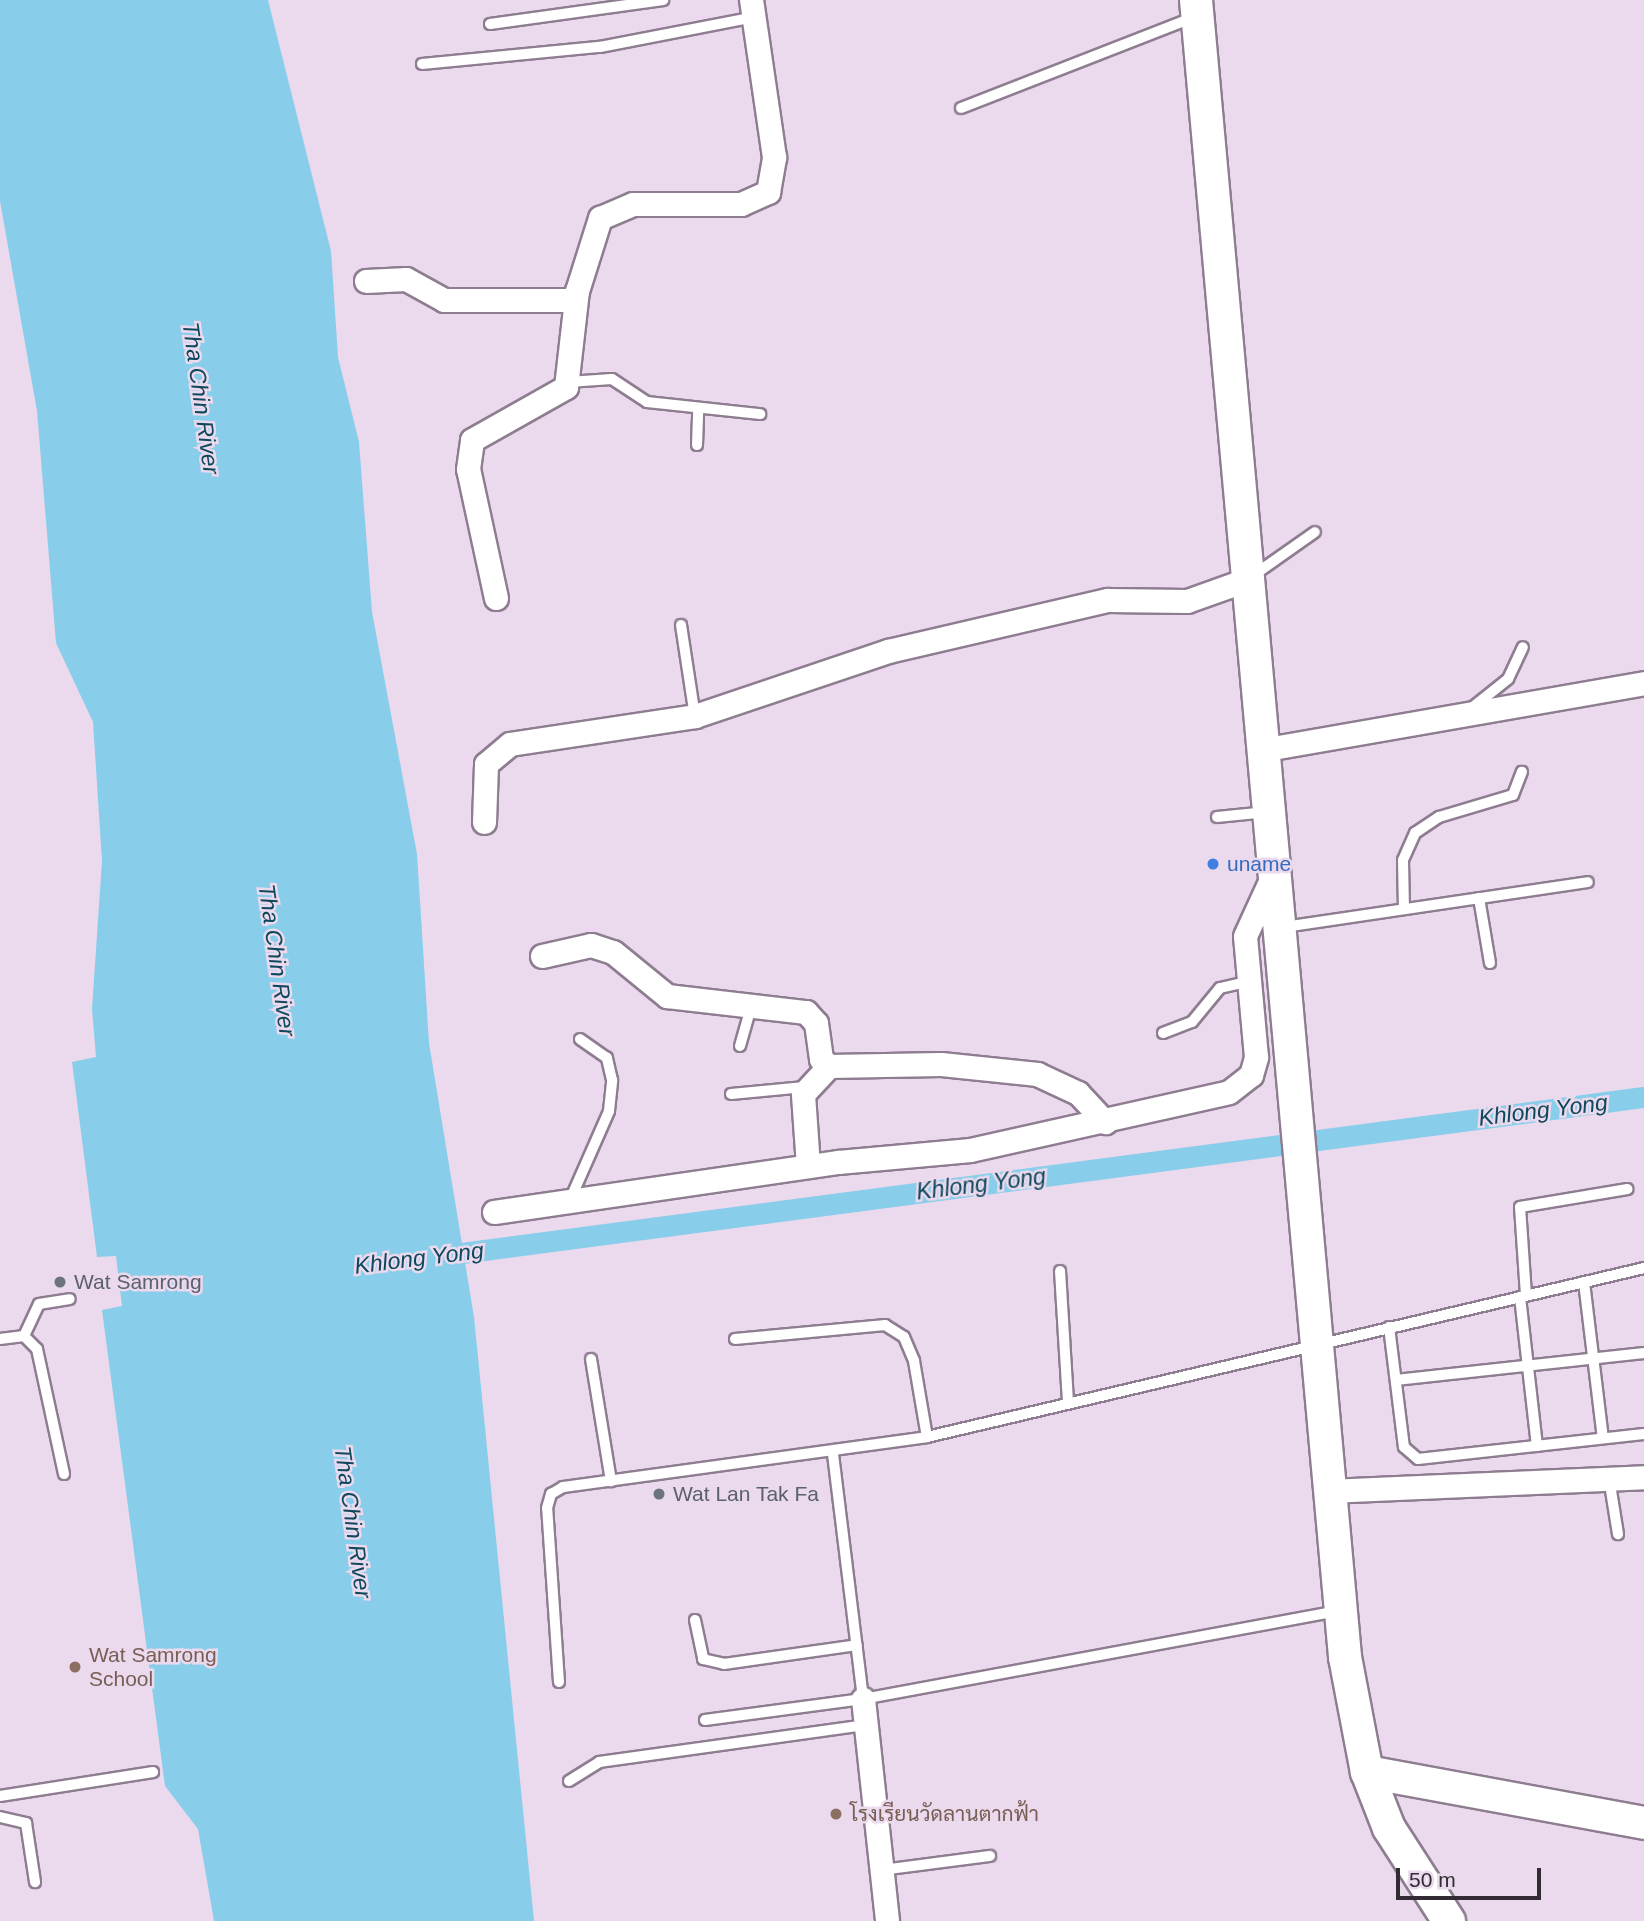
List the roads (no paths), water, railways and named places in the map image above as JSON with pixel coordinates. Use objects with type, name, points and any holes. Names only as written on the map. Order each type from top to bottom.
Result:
[{"type":"street","points":[[1196,8],[1306,1248],[1341,1610],[1367,1772],[1389,1828],[1449,1921]]},
{"type":"street","points":[[496,598],[468,469],[472,440],[562,391],[568,382],[575,300],[605,214],[633,204],[741,204],[768,192],[774,157],[753,9]]},
{"type":"street","points":[[366,281],[406,279],[444,300],[575,300]]},
{"type":"street","points":[[484,822],[484,774],[501,747],[695,716],[888,650],[1108,600],[1187,601],[1246,580]]},
{"type":"street","points":[[1261,750],[1644,683]]},
{"type":"street","points":[[494,1212],[808,1166],[970,1150],[1105,1122],[1243,1085],[1256,1057],[1247,927],[1273,875]]},
{"type":"street","points":[[542,956],[592,945],[613,952],[667,996],[806,1012],[816,1023],[821,1059],[829,1066]]},
{"type":"street","points":[[808,1166],[805,1087],[829,1066],[941,1064],[1037,1074],[1078,1093],[1105,1122]]},
{"type":"street","points":[[1328,1491],[1644,1477]]},
{"type":"street","points":[[863,1699],[887,1921]]},
{"type":"street","points":[[1367,1772],[1644,1823]]},
{"type":"lane","points":[[490,24],[663,0]]},
{"type":"lane","points":[[961,108],[1196,8]]},
{"type":"lane","points":[[422,64],[600,47],[753,9]]},
{"type":"lane","points":[[568,382],[612,379],[647,402],[698,411],[760,414]]},
{"type":"lane","points":[[697,445],[698,411]]},
{"type":"lane","points":[[1246,580],[1315,532]]},
{"type":"lane","points":[[681,625],[695,716]]},
{"type":"lane","points":[[1462,715],[1508,679],[1523,647]]},
{"type":"lane","points":[[1404,909],[1403,860],[1415,832],[1439,817],[1513,795],[1522,772]]},
{"type":"lane","points":[[1217,817],[1267,812]]},
{"type":"lane","points":[[1278,928],[1588,882]]},
{"type":"lane","points":[[1479,898],[1490,963]]},
{"type":"lane","points":[[1163,1032],[1192,1022],[1220,988],[1250,981]]},
{"type":"lane","points":[[740,1046],[751,1007]]},
{"type":"lane","points":[[570,1200],[609,1111],[612,1080],[607,1058],[580,1039]]},
{"type":"lane","points":[[732,1094],[805,1087]]},
{"type":"lane","points":[[1536,1446],[1517,1230],[1520,1207],[1628,1189]]},
{"type":"lane","points":[[559,1682],[547,1508],[551,1494],[563,1487],[833,1454],[927,1437],[1644,1268]]},
{"type":"lane","points":[[1060,1271],[1068,1402]]},
{"type":"lane","points":[[1584,1282],[1603,1438]]},
{"type":"lane","points":[[24,1336],[39,1304],[70,1299]]},
{"type":"lane","points":[[736,1339],[886,1325],[904,1337],[914,1360],[927,1437]]},
{"type":"lane","points":[[1389,1327],[1395,1380],[1409,1455],[1536,1446],[1644,1434]]},
{"type":"lane","points":[[0,1339],[24,1336]]},
{"type":"lane","points":[[24,1336],[37,1349],[64,1474]]},
{"type":"lane","points":[[1395,1380],[1644,1353]]},
{"type":"lane","points":[[591,1359],[611,1481]]},
{"type":"lane","points":[[833,1454],[863,1699]]},
{"type":"lane","points":[[1609,1478],[1618,1534]]},
{"type":"lane","points":[[705,1720],[863,1699],[1341,1610]]},
{"type":"lane","points":[[695,1620],[703,1659],[724,1664],[857,1645]]},
{"type":"lane","points":[[569,1780],[600,1762],[866,1725]]},
{"type":"lane","points":[[0,1796],[152,1772]]},
{"type":"lane","points":[[0,1817],[26,1823],[35,1882]]},
{"type":"lane","points":[[882,1870],[990,1856]]},
{"type":"water","name":"Tha Chin River","points":[[0,0],[268,0],[331,251],[338,357],[359,442],[372,612],[417,854],[429,1043],[474,1317],[534,1921],[214,1921],[198,1829],[165,1786],[102,1310],[122,1306],[116,1256],[97,1257],[72,1062],[96,1057],[92,1009],[102,861],[93,722],[56,643],[37,411],[0,201]]},
{"type":"waterway","name":"Khlong Yong","points":[[439,1256],[1644,1097]]},
{"type":"place","name":"uname","points":[[1213,864]]},
{"type":"place","name":"Wat Samrong","points":[[60,1282]]},
{"type":"place","name":"Wat Lan Tak Fa","points":[[659,1494]]},
{"type":"place","name":"Wat Samrong School","points":[[75,1667]]},
{"type":"place","name":"โรงเรียนวัดลานตากฟ้า","points":[[836,1814]]}]
